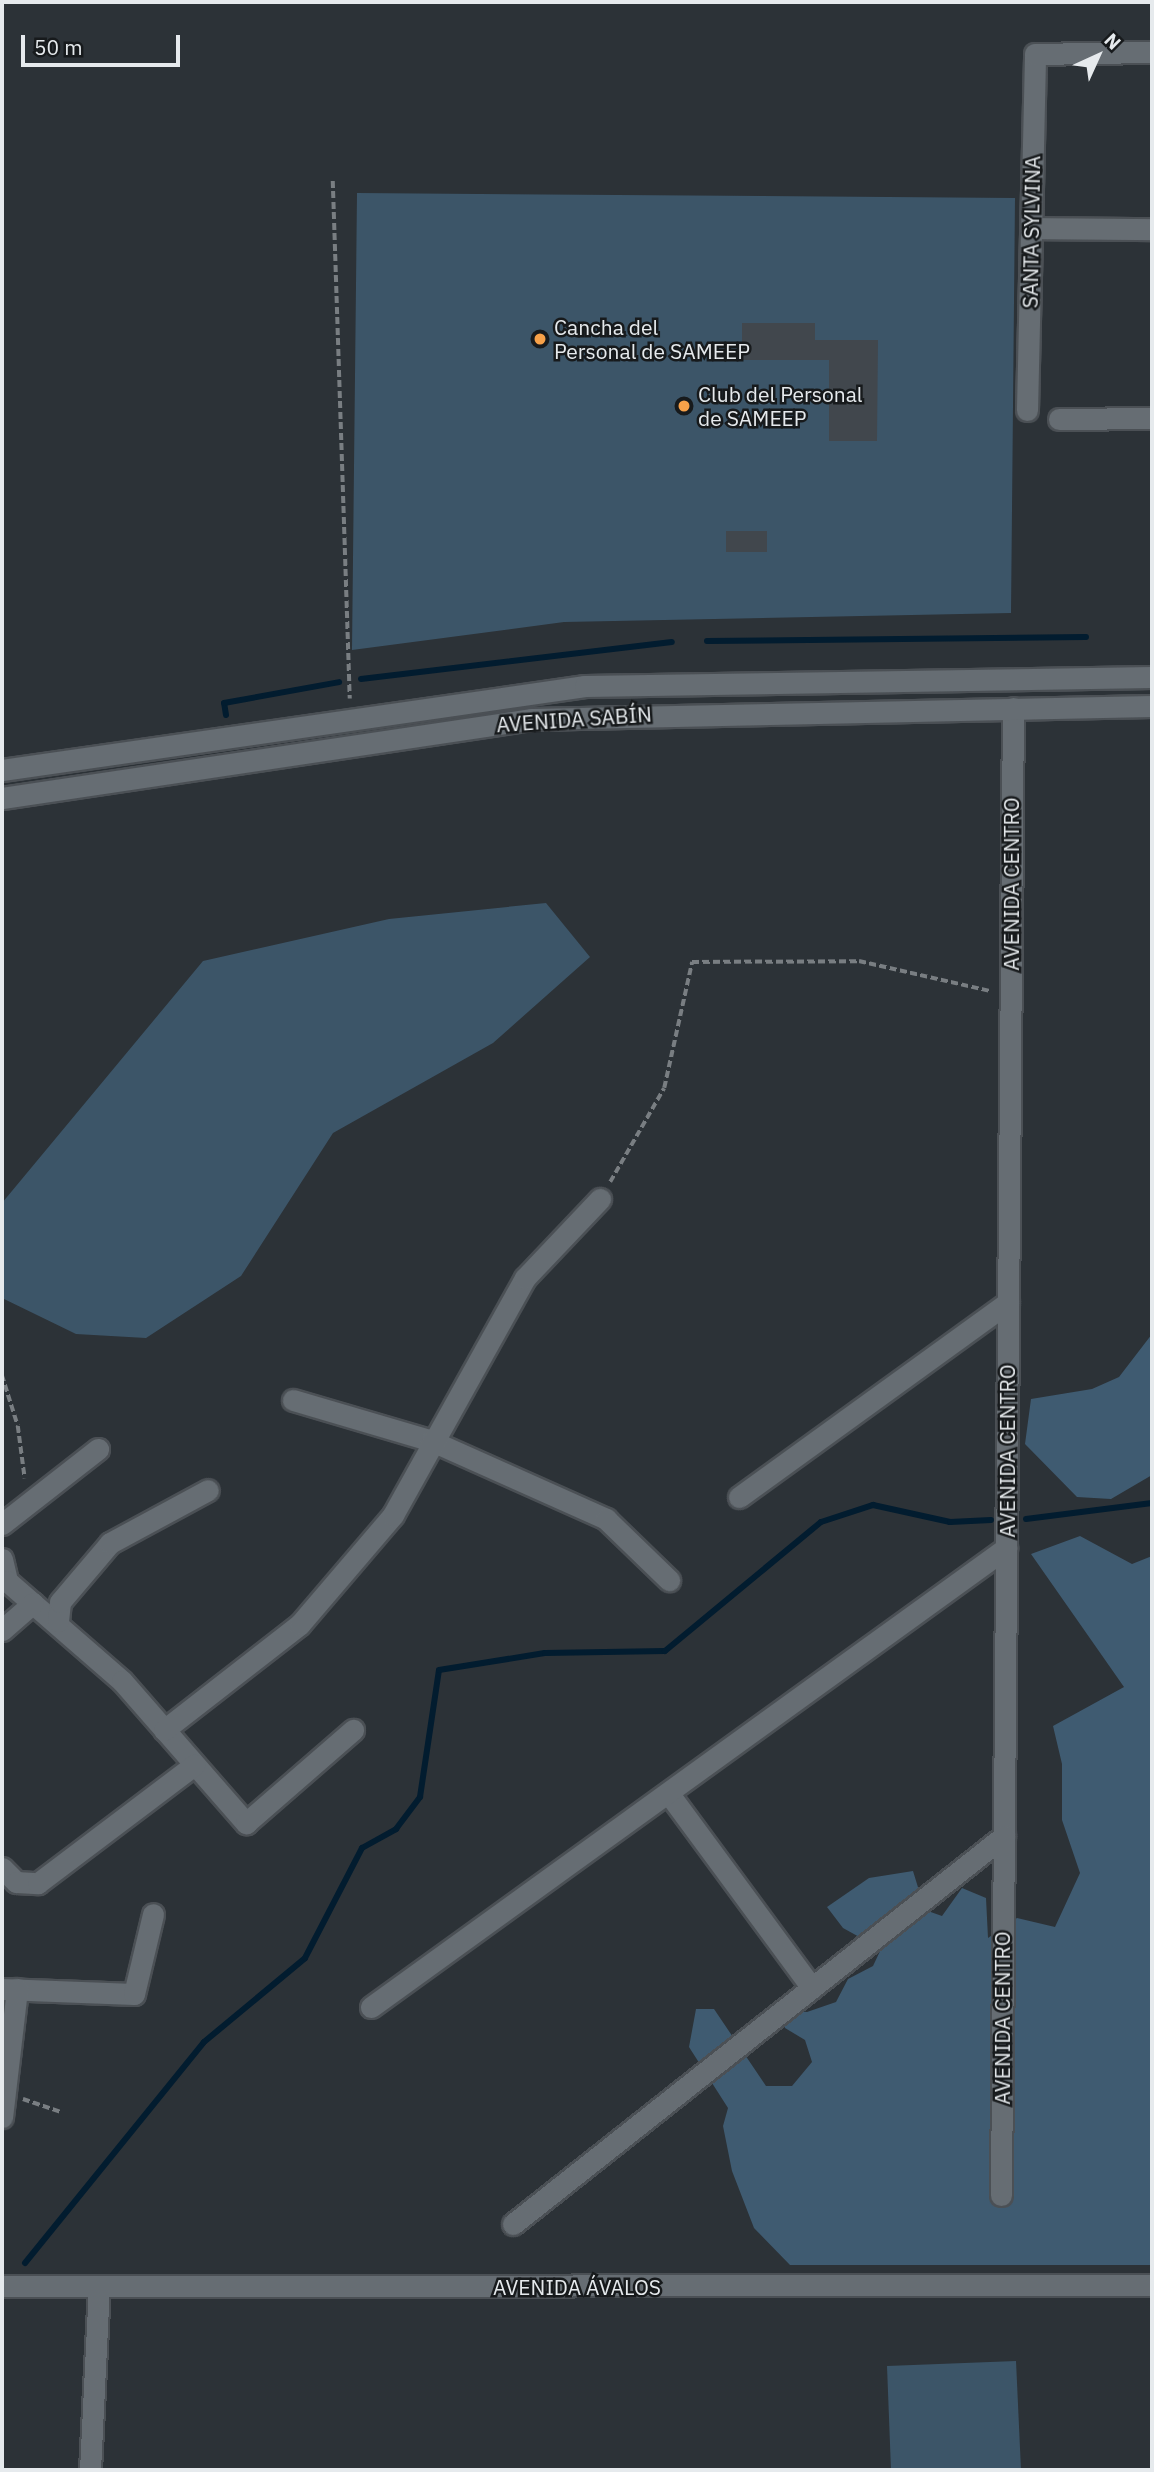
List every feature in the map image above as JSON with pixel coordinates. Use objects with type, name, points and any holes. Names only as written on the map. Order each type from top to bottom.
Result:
[{"type":"street","name":"SANTA SYLVINA","points":[[1027,410],[1035,54],[1152,52]]},
{"type":"street","points":[[1032,228],[1152,229]]},
{"type":"street","points":[[1059,419],[1152,418]]},
{"type":"street","name":"AVENIDA SABÍN","points":[[2,770],[585,686],[1152,677]]},
{"type":"street","name":"AVENIDA SABÍN","points":[[2,798],[532,719],[1152,706]]},
{"type":"street","name":"AVENIDA CENTRO","points":[[1001,2195],[1013,708]]},
{"type":"street","points":[[164,1730],[300,1623],[393,1515],[525,1278],[600,1199]]},
{"type":"street","points":[[739,1496],[1008,1302]]},
{"type":"street","points":[[293,1400],[432,1441],[619,1525],[669,1580]]},
{"type":"street","points":[[2,1524],[98,1449]]},
{"type":"street","points":[[58,1621],[60,1602],[110,1543],[208,1490]]},
{"type":"street","points":[[371,2007],[1006,1548]]},
{"type":"street","points":[[2,1559],[7,1581],[58,1621],[164,1730],[246,1823],[353,1730]]},
{"type":"street","points":[[2,1630],[33,1603]]},
{"type":"street","points":[[2,1868],[16,1882],[38,1883],[194,1765]]},
{"type":"street","points":[[669,1794],[812,1988]]},
{"type":"street","points":[[513,2224],[1004,1836]]},
{"type":"street","points":[[2,2117],[9,1989],[134,1994],[153,1914]]},
{"type":"street","name":"AVENIDA ÁVALOS","points":[[2,2286],[1152,2285]]},
{"type":"street","points":[[90,2470],[99,2288]]},
{"type":"path","points":[[333,181],[351,718]]},
{"type":"path","points":[[600,1199],[664,1088],[692,962],[859,961],[1010,996]]},
{"type":"path","points":[[2,1376],[18,1426],[28,1505]]},
{"type":"path","points":[[5,2092],[60,2112]]},
{"type":"shaded area","name":"Club del Personal de SAMEEP","points":[[357,193],[1015,198],[1011,613],[564,622],[352,650]]},
{"type":"shaded area","points":[[546,903],[590,957],[493,1043],[333,1133],[241,1276],[146,1338],[76,1334],[2,1298],[2,1203],[203,961],[389,919]]},
{"type":"shaded area","points":[[1152,1334],[1152,1475],[1111,1499],[1077,1497],[1025,1444],[1031,1399],[1092,1389],[1119,1377]]},
{"type":"shaded area","points":[[1080,1536],[1132,1564],[1152,1556],[1152,2265],[790,2265],[754,2228],[732,2171],[723,2126],[728,2108],[689,2047],[696,2009],[714,2009],[766,2086],[792,2086],[812,2062],[805,2040],[785,2028],[777,2009],[807,2012],[836,2002],[848,1979],[873,1966],[881,1949],[843,1928],[827,1907],[869,1878],[913,1871],[925,1910],[942,1916],[962,1888],[986,1898],[988,1938],[1017,1918],[1055,1927],[1080,1873],[1062,1820],[1062,1764],[1053,1726],[1124,1687],[1031,1554]]},
{"type":"shaded area","points":[[1016,2361],[1021,2470],[891,2470],[887,2366]]},
{"type":"building","points":[[742,323],[815,323],[815,340],[878,340],[877,441],[829,441],[829,360],[742,360]]},
{"type":"building","points":[[726,531],[767,531],[767,552],[726,552]]},
{"type":"waterway","points":[[707,641],[1086,637]]},
{"type":"waterway","points":[[361,679],[672,642]]},
{"type":"waterway","points":[[226,715],[224,703],[339,682]]},
{"type":"waterway","points":[[1026,1519],[1152,1503]]},
{"type":"waterway","points":[[25,2263],[204,2042],[305,1958],[362,1848],[396,1829],[420,1797],[439,1670],[545,1653],[665,1651],[821,1522],[873,1505],[950,1522],[991,1520]]},
{"type":"place","name":"Cancha del Personal de SAMEEP","points":[[540,339]]},
{"type":"place","name":"Club del Personal de SAMEEP","points":[[684,406]]}]
